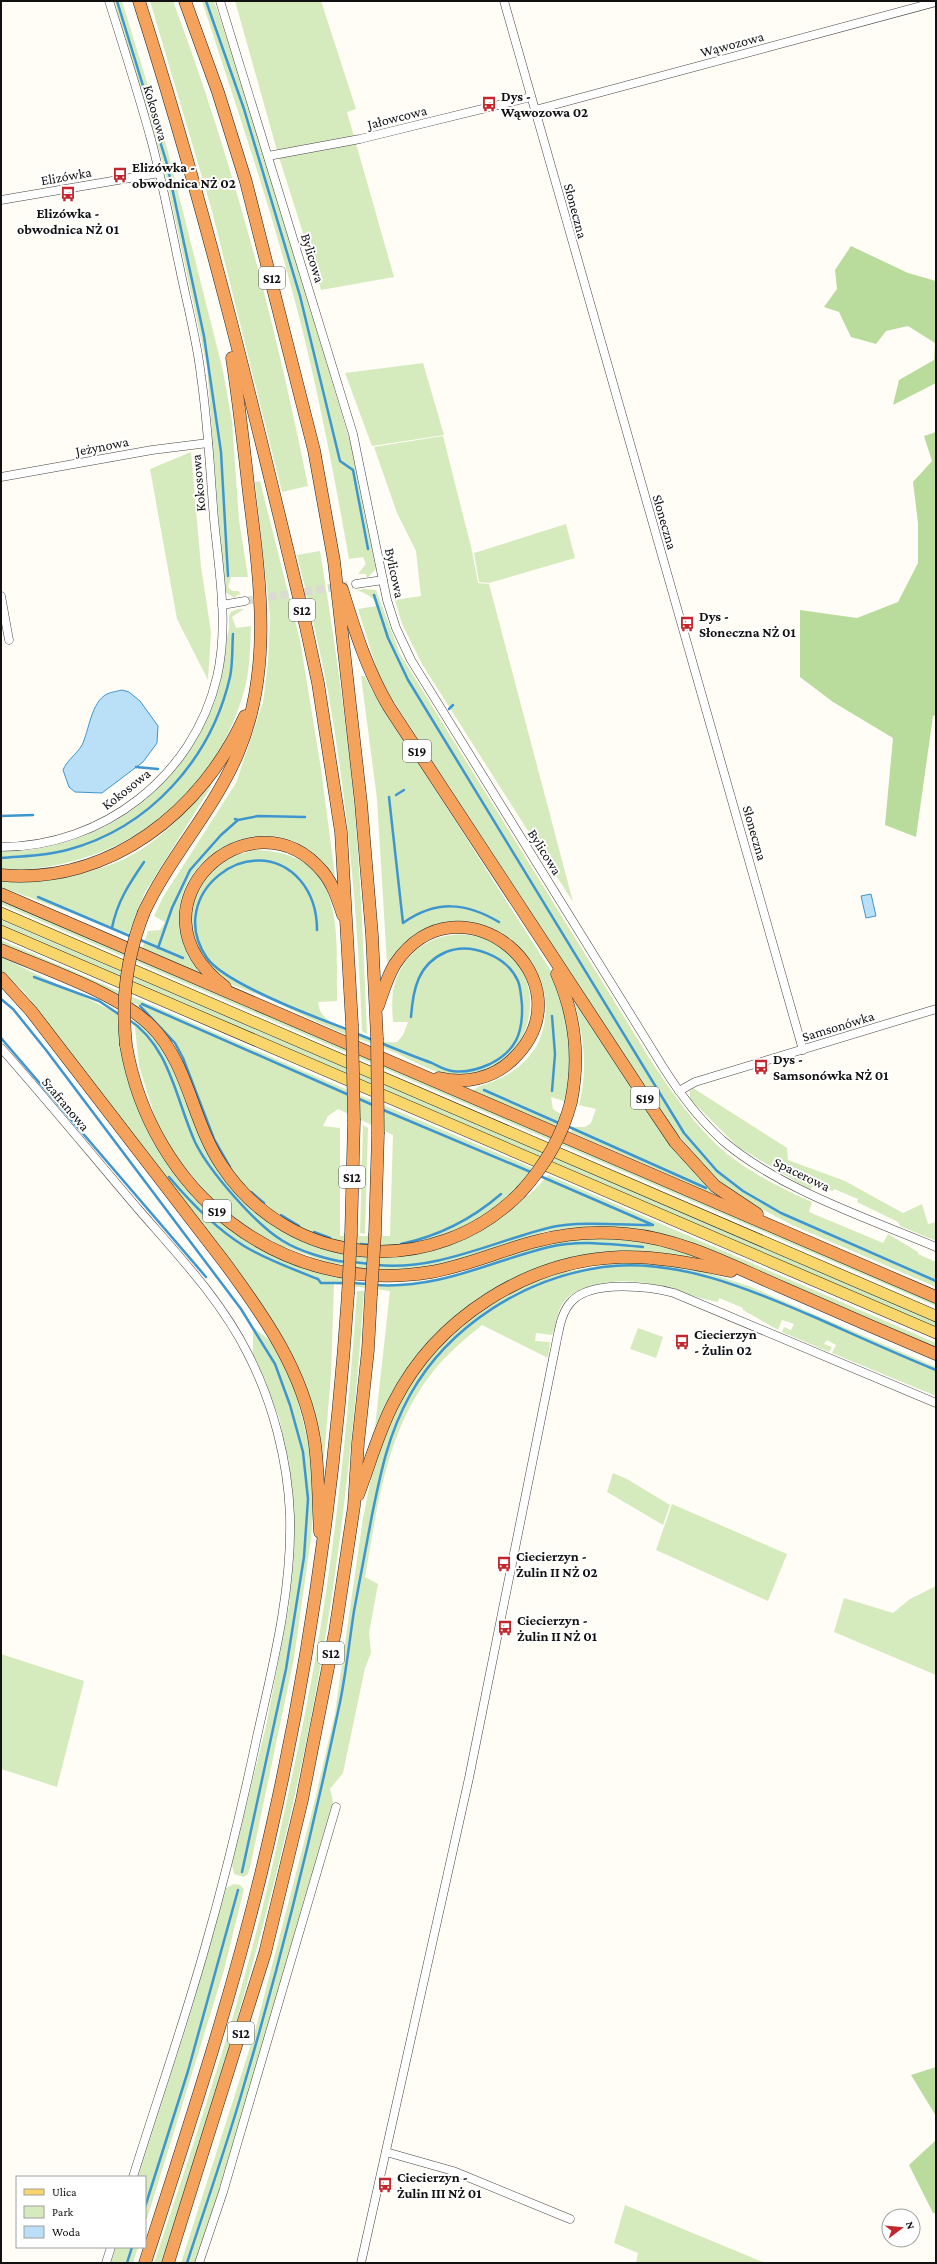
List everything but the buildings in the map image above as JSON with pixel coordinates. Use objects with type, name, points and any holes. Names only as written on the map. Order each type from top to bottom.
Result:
[{"type":"highway","name":"S12","points":[[139,1],[179,128],[268,466],[316,676],[341,832],[348,929],[354,1121],[348,1294],[336,1444],[321,1565],[300,1692],[258,1886],[199,2099],[145,2263]]},
{"type":"highway","name":"S12","points":[[168,2263],[267,1945],[308,1769],[335,1632],[354,1506],[358,1443],[368,1350],[375,1234],[378,1134],[377,1038],[372,936],[361,803],[334,561],[314,450],[278,301],[244,175],[218,92],[185,1]]},
{"type":"highway","points":[[1,875],[39,875],[71,869],[114,854],[152,833],[180,811],[213,773],[231,745],[256,690],[262,635],[259,583],[236,381],[223,297]]},
{"type":"highway","name":"S19","points":[[334,561],[360,648],[376,684],[407,736],[675,1142],[715,1186],[794,1236],[936,1297]]},
{"type":"highway","name":"S19","points":[[256,690],[251,718],[231,770],[215,799],[164,874],[144,912],[132,950],[126,986],[124,1013],[126,1045],[132,1076],[146,1117],[161,1145],[178,1171],[208,1203],[233,1224],[261,1243],[295,1258],[342,1271],[379,1275],[406,1274],[453,1267],[549,1238],[582,1233],[614,1233],[643,1236],[676,1244],[936,1354]]},
{"type":"highway","points":[[241,998],[202,967],[193,953],[186,927],[186,915],[193,887],[206,868],[227,852],[248,844],[265,843],[280,845],[304,855],[323,872],[329,882],[348,929]]},
{"type":"highway","points":[[1,894],[794,1236]]},
{"type":"highway","points":[[1,950],[118,1002],[152,1027],[174,1057],[205,1137],[228,1175],[244,1194],[263,1211],[301,1234],[330,1246],[364,1252],[391,1252],[421,1248],[443,1242],[472,1230],[497,1214],[520,1193],[551,1152],[563,1128],[571,1102],[576,1057],[571,1011],[558,975],[531,925]]},
{"type":"highway","points":[[376,1015],[388,978],[394,965],[410,947],[430,934],[455,928],[480,930],[503,940],[524,961],[533,979],[537,1005],[532,1031],[518,1054],[501,1069],[477,1079],[454,1081],[418,1074]]},
{"type":"highway","points":[[1,978],[31,1011],[224,1264],[255,1305],[282,1348],[302,1392],[314,1437],[321,1565]]},
{"type":"highway","points":[[354,1506],[382,1427],[406,1381],[423,1358],[467,1314],[512,1285],[540,1273],[574,1264],[620,1257],[678,1261],[754,1276]]},
{"type":"main road","points":[[1,913],[936,1316]]},
{"type":"main road","points":[[1,931],[936,1333]]},
{"type":"street","name":"Kokosowa","points":[[1,847],[45,843],[88,830],[123,811],[163,778],[194,736],[212,696],[221,652],[222,605],[208,443],[197,351],[159,173],[142,110],[109,1]]},
{"type":"street","name":"Bylicowa","points":[[220,1],[357,450],[383,580],[396,628],[411,660],[679,1091]]},
{"type":"street","name":"Słoneczna","points":[[504,1],[600,344],[803,1050]]},
{"type":"street","name":"Wąwozowa","points":[[535,110],[936,2]]},
{"type":"street","name":"Jałowcowa","points":[[268,156],[360,139],[532,97]]},
{"type":"street","name":"Elizówka","points":[[1,200],[159,173]]},
{"type":"street","name":"Jeżynowa","points":[[1,477],[152,450],[208,443]]},
{"type":"street","points":[[356,584],[383,580]]},
{"type":"street","points":[[1,596],[9,640]]},
{"type":"street","points":[[222,605],[245,601]]},
{"type":"street","name":"Samsonówka","points":[[679,1091],[695,1082],[936,1009]]},
{"type":"street","name":"Szafranowa","points":[[1,1048],[206,1290],[247,1352],[262,1386],[277,1431],[287,1481],[290,1516],[288,1578],[281,1622],[243,1802],[206,1946],[133,2176]]},
{"type":"street","name":"Spacerowa","points":[[679,1091],[696,1113],[721,1139],[764,1171],[936,1248]]},
{"type":"street","points":[[361,2263],[469,1778],[556,1344],[562,1319],[569,1304],[583,1293],[609,1288],[640,1287],[674,1293],[936,1403]]},
{"type":"street","points":[[199,2263],[223,2192],[336,1807]]},
{"type":"street","points":[[386,2152],[453,2171],[570,2219]]},
{"type":"street","points":[[106,2263],[111,2248]]},
{"type":"green space","points":[[114,1],[122,1],[167,148],[223,371],[232,421],[239,520],[248,577],[231,577],[228,587],[232,591],[238,591],[241,594],[237,595],[235,598],[226,593],[224,588],[207,367],[163,163]]},
{"type":"green space","points":[[150,1],[173,1],[214,120],[233,180],[266,301],[308,486],[282,492],[212,211]]},
{"type":"green space","points":[[202,1],[214,1],[243,85],[352,448],[376,569],[367,578],[366,574],[358,574],[366,564],[363,557],[349,559],[330,458],[301,323],[260,181]]},
{"type":"green space","points":[[235,1],[321,1],[356,109],[347,112],[394,277],[321,290],[278,154]]},
{"type":"green space","points":[[851,246],[908,273],[936,281],[936,383],[893,405],[899,380],[934,360],[935,343],[908,326],[886,331],[876,344],[851,337],[839,312],[824,307],[837,289],[835,270]]},
{"type":"green space","points":[[423,363],[444,435],[372,446],[345,373]]},
{"type":"green space","points":[[936,432],[936,715],[933,716],[916,837],[885,825],[893,738],[833,702],[800,677],[800,610],[857,618],[898,602],[918,563],[918,523],[913,482],[932,461],[924,436]]},
{"type":"green space","points":[[443,436],[472,551],[478,583],[489,584],[573,902],[422,664],[402,624],[395,600],[421,596],[416,551],[397,513],[374,447]]},
{"type":"green space","points":[[191,452],[201,567],[211,632],[208,680],[177,619],[150,469]]},
{"type":"green space","points":[[260,481],[300,640],[321,769],[335,876],[322,861],[307,848],[296,842],[278,837],[259,836],[241,840],[223,847],[208,858],[195,871],[185,887],[180,905],[180,925],[184,944],[188,956],[199,974],[142,949],[148,931],[160,930],[165,922],[154,916],[163,897],[236,783],[263,702],[268,663],[270,616],[255,482]]},
{"type":"green space","points":[[566,524],[575,558],[489,583],[479,582],[474,553]]},
{"type":"green space","points":[[320,551],[340,681],[355,812],[361,895],[367,1034],[362,1031],[355,905],[347,821],[336,738],[322,661],[297,555]]},
{"type":"green space","points":[[357,590],[376,590],[400,654],[653,1064],[693,1119],[709,1137],[731,1157],[771,1182],[812,1202],[809,1212],[883,1243],[888,1234],[918,1252],[918,1254],[936,1262],[936,1287],[792,1225],[735,1195],[715,1179],[667,1121],[392,699],[378,673],[358,609],[376,606],[371,598]]},
{"type":"green space","points":[[244,609],[232,617],[236,628],[251,626],[249,662],[245,689],[226,737],[206,771],[180,801],[151,825],[118,845],[81,859],[42,867],[1,870],[1,852],[36,849],[69,841],[99,830],[126,814],[151,794],[174,771],[193,744],[210,713],[218,692],[229,626],[229,616],[232,611]]},
{"type":"green space","points":[[361,676],[365,676],[371,689],[553,974],[572,1041],[567,1102],[551,1097],[553,1109],[562,1115],[557,1128],[473,1091],[512,1072],[525,1061],[535,1049],[539,1041],[545,1016],[544,992],[536,970],[522,950],[504,935],[483,925],[459,922],[434,926],[420,932],[402,946],[387,963],[377,799]]},
{"type":"green space","points":[[214,782],[144,894],[129,934],[1,887],[1,880],[63,877],[83,873],[122,860],[157,838],[187,811]]},
{"type":"green space","points":[[254,850],[285,854],[306,864],[321,880],[330,900],[335,924],[337,949],[337,1001],[318,1002],[322,1014],[328,1020],[357,1035],[379,1041],[397,1042],[403,1035],[408,1022],[393,1022],[392,1006],[394,985],[407,959],[424,945],[443,937],[464,935],[485,938],[503,948],[518,964],[528,986],[530,1003],[528,1020],[523,1036],[514,1050],[503,1062],[489,1071],[472,1076],[446,1075],[389,1050],[338,1031],[226,981],[209,965],[200,952],[192,923],[193,908],[197,894],[204,880],[215,867],[229,859]]},
{"type":"green space","points":[[1,898],[936,1301],[936,1306],[1,904]]},
{"type":"green space","points":[[1,920],[936,1321],[936,1327],[1,924]]},
{"type":"green space","points":[[1,940],[338,1086],[535,1169],[523,1184],[493,1209],[476,1220],[440,1237],[402,1245],[372,1246],[343,1242],[316,1235],[291,1223],[268,1208],[248,1189],[229,1167],[208,1131],[186,1066],[173,1042],[150,1016],[138,1005],[1,944]],"holes":[[[338,1109],[393,1135],[390,1236],[340,1236],[340,1128],[323,1126],[328,1116]]]},
{"type":"green space","points":[[1,957],[117,1013],[122,1057],[134,1098],[150,1136],[172,1171],[199,1203],[230,1230],[266,1252],[307,1269],[351,1281],[374,1284],[396,1284],[445,1277],[474,1269],[540,1245],[568,1240],[609,1239],[651,1243],[690,1254],[707,1263],[593,1255],[555,1262],[513,1279],[478,1300],[386,1405],[375,1427],[390,1291],[334,1284],[331,1374],[324,1458],[321,1459],[311,1406],[302,1376],[280,1336],[25,993],[1,970]]},
{"type":"green space","points":[[574,1001],[577,1001],[723,1198],[571,1132],[573,1127],[585,1127],[591,1123],[596,1109],[579,1105],[582,1092],[584,1053]]},
{"type":"green space","points":[[134,1018],[154,1036],[167,1055],[183,1089],[203,1143],[222,1177],[251,1209],[284,1233],[321,1248],[360,1256],[400,1255],[440,1247],[478,1231],[523,1200],[548,1175],[936,1343],[936,1348],[798,1290],[613,1228],[569,1228],[544,1232],[432,1267],[391,1270],[364,1269],[327,1262],[282,1246],[250,1229],[214,1201],[168,1147],[156,1120],[139,1066]]},
{"type":"green space","points":[[693,1088],[787,1148],[788,1160],[845,1181],[903,1213],[922,1204],[928,1224],[936,1222],[936,1241],[900,1226],[898,1222],[857,1202],[858,1199],[834,1189],[833,1191],[813,1186],[810,1190],[738,1147],[690,1099],[690,1091]]},
{"type":"green space","points":[[363,1125],[368,1128],[365,1234],[360,1233]]},
{"type":"green space","points":[[648,1262],[695,1269],[749,1286],[936,1367],[936,1396],[832,1353],[836,1345],[827,1340],[824,1344],[832,1347],[829,1352],[782,1332],[784,1327],[791,1330],[794,1324],[782,1320],[778,1330],[743,1310],[743,1308],[719,1298],[718,1302],[668,1288],[629,1281],[603,1283],[591,1286],[570,1296],[561,1307],[552,1335],[536,1333],[535,1341],[550,1342],[548,1358],[482,1325],[459,1344],[438,1365],[412,1403],[392,1450],[385,1475],[365,1577],[378,1584],[369,1633],[371,1653],[365,1668],[343,1773],[330,1789],[333,1801],[278,1996],[197,2263],[181,2263],[254,2035],[314,1804],[335,1713],[363,1518],[375,1459],[390,1417],[408,1384],[449,1335],[489,1304],[531,1282],[558,1273],[617,1263]]},
{"type":"green space","points":[[357,1291],[364,1291],[350,1457],[328,1623],[308,1733],[294,1800],[261,1934],[223,2066],[161,2263],[154,2263],[229,2030],[267,1889],[294,1769],[317,1649],[331,1560],[346,1426]]},
{"type":"green space","points":[[253,1327],[275,1345],[295,1390],[308,1441],[314,1496],[311,1538],[294,1658],[251,1863],[248,1874],[244,1877],[234,1874],[232,1864],[266,1726],[289,1606],[294,1548],[292,1490],[289,1462],[279,1417],[253,1355]]},
{"type":"green space","points":[[638,1328],[663,1337],[656,1358],[630,1349]]},
{"type":"green space","points":[[613,1473],[627,1479],[670,1505],[663,1525],[607,1492]]},
{"type":"green space","points":[[672,1504],[787,1554],[768,1601],[656,1550]]},
{"type":"green space","points":[[936,1586],[936,1675],[834,1632],[844,1598],[893,1613],[910,1599]]},
{"type":"green space","points":[[1,1654],[84,1681],[57,1787],[1,1769]]},
{"type":"green space","points":[[234,1884],[240,1885],[244,1889],[224,1970],[146,2222],[146,2176],[138,2176],[190,2015],[226,1888]]},
{"type":"green space","points":[[936,2067],[936,2116],[911,2075]]},
{"type":"green space","points":[[936,2140],[936,2213],[933,2213],[909,2165]]},
{"type":"green space","points":[[625,2205],[765,2263],[636,2263],[638,2253],[614,2243]]},
{"type":"green space","points":[[116,2248],[138,2248],[133,2263],[111,2263]]},
{"type":"water","points":[[122,690],[129,692],[140,701],[158,726],[157,743],[143,762],[102,793],[75,792],[69,787],[63,770],[82,745],[97,703],[107,694]]},
{"type":"water","points":[[871,894],[876,916],[866,918],[861,896]]},
{"type":"waterway","points":[[117,1],[167,164],[204,336],[221,452],[228,576]]},
{"type":"waterway","points":[[206,1],[244,109],[300,296],[340,461],[353,470],[368,549]]},
{"type":"waterway","points":[[374,595],[388,638],[408,680],[684,1133],[717,1171],[743,1191],[781,1213],[936,1281]]},
{"type":"waterway","points":[[1,858],[43,855],[67,850],[97,840],[125,825],[150,807],[172,786],[192,762],[208,736],[221,707],[231,672],[233,634]]},
{"type":"waterway","points":[[449,709],[453,705]]},
{"type":"waterway","points":[[136,767],[158,769]]},
{"type":"waterway","points":[[396,795],[404,790]]},
{"type":"waterway","points":[[389,797],[403,923],[427,910],[451,906],[474,910],[499,922]]},
{"type":"waterway","points":[[1,816],[33,815]]},
{"type":"waterway","points":[[235,819],[238,820],[258,816],[305,817]]},
{"type":"waterway","points":[[158,948],[172,908],[190,870],[221,835],[238,820]]},
{"type":"waterway","points":[[317,930],[316,917],[311,897],[300,880],[280,865],[259,861],[238,864],[219,875],[204,891],[196,912],[196,934],[207,958],[217,968],[232,979],[251,989],[349,1030]]},
{"type":"waterway","points":[[112,928],[120,901],[144,862]]},
{"type":"waterway","points":[[38,897],[132,937]]},
{"type":"waterway","points":[[138,939],[183,958]]},
{"type":"waterway","points":[[381,1043],[452,1071],[471,1070],[490,1064],[499,1059],[512,1047],[519,1033],[522,1015],[519,984],[513,972],[506,965],[487,953],[466,949],[456,949],[446,952],[429,963],[423,970],[413,997],[411,1017]]},
{"type":"waterway","points":[[34,977],[99,1001],[120,1015]]},
{"type":"waterway","points":[[1,999],[13,1009],[46,1050],[241,1309],[275,1364],[290,1405],[303,1452],[308,1499],[304,1557],[286,1669],[242,1872]]},
{"type":"waterway","points":[[142,1004],[349,1095]]},
{"type":"waterway","points":[[140,1006],[175,1043],[183,1058],[214,1139],[230,1167]]},
{"type":"waterway","points":[[552,1016],[555,1054],[552,1091]]},
{"type":"waterway","points":[[128,1019],[142,1030],[154,1044],[163,1059],[195,1142],[211,1167],[234,1196],[259,1222],[283,1241],[314,1254],[346,1262]]},
{"type":"waterway","points":[[355,1033],[373,1040]]},
{"type":"waterway","points":[[1,1038],[206,1277]]},
{"type":"waterway","points":[[484,1090],[561,1124]]},
{"type":"waterway","points":[[357,1098],[375,1106]]},
{"type":"waterway","points":[[381,1109],[533,1173]]},
{"type":"waterway","points":[[567,1126],[706,1188]]},
{"type":"waterway","points":[[377,1265],[399,1266],[422,1264],[465,1254],[530,1233],[563,1225],[653,1225],[540,1176]]},
{"type":"waterway","points":[[169,1177],[204,1214],[223,1231],[244,1246],[271,1260],[318,1279],[321,1283],[345,1283]]},
{"type":"waterway","points":[[251,1192],[264,1203]]},
{"type":"waterway","points":[[401,1244],[415,1241],[454,1226],[478,1212],[501,1194]]},
{"type":"waterway","points":[[281,1215],[299,1226]]},
{"type":"waterway","points":[[314,1232],[330,1238]]},
{"type":"waterway","points":[[375,1285],[399,1285],[443,1279],[527,1253],[560,1245],[596,1243],[643,1247]]},
{"type":"waterway","points":[[361,1244],[372,1245]]},
{"type":"waterway","points":[[353,1262],[370,1264]]},
{"type":"waterway","points":[[187,2263],[224,2152],[258,2038],[295,1897],[339,1707],[346,1671],[354,1611],[372,1515],[386,1454],[402,1410],[426,1370],[446,1347],[468,1327],[492,1309],[518,1294],[545,1282],[574,1273],[603,1267],[630,1265],[684,1271],[737,1286],[812,1316],[936,1370]]},
{"type":"waterway","points":[[352,1283],[369,1284]]},
{"type":"waterway","points":[[146,2204],[188,2071],[238,1890]]},
{"type":"waterway","points":[[127,2263],[132,2248]]},
{"type":"tunnel","points":[[245,601],[356,584]]},
{"type":"place","name":"Dys - Wąwozowa 02","points":[[489,104]]},
{"type":"place","name":"Elizówka - obwodnica NŻ 02","points":[[120,175]]},
{"type":"place","name":"Elizówka - obwodnica NŻ 01","points":[[68,194]]},
{"type":"place","name":"Dys - Słoneczna NŻ 01","points":[[687,624]]},
{"type":"place","name":"Dys - Samsonówka NŻ 01","points":[[761,1067]]},
{"type":"place","name":"Ciecierzyn - Żulin 02","points":[[682,1342]]},
{"type":"place","name":"Ciecierzyn - Żulin II NŻ 02","points":[[504,1564]]},
{"type":"place","name":"Ciecierzyn - Żulin II NŻ 01","points":[[505,1628]]},
{"type":"place","name":"Ciecierzyn - Żulin III NŻ 01","points":[[385,2185]]}]
